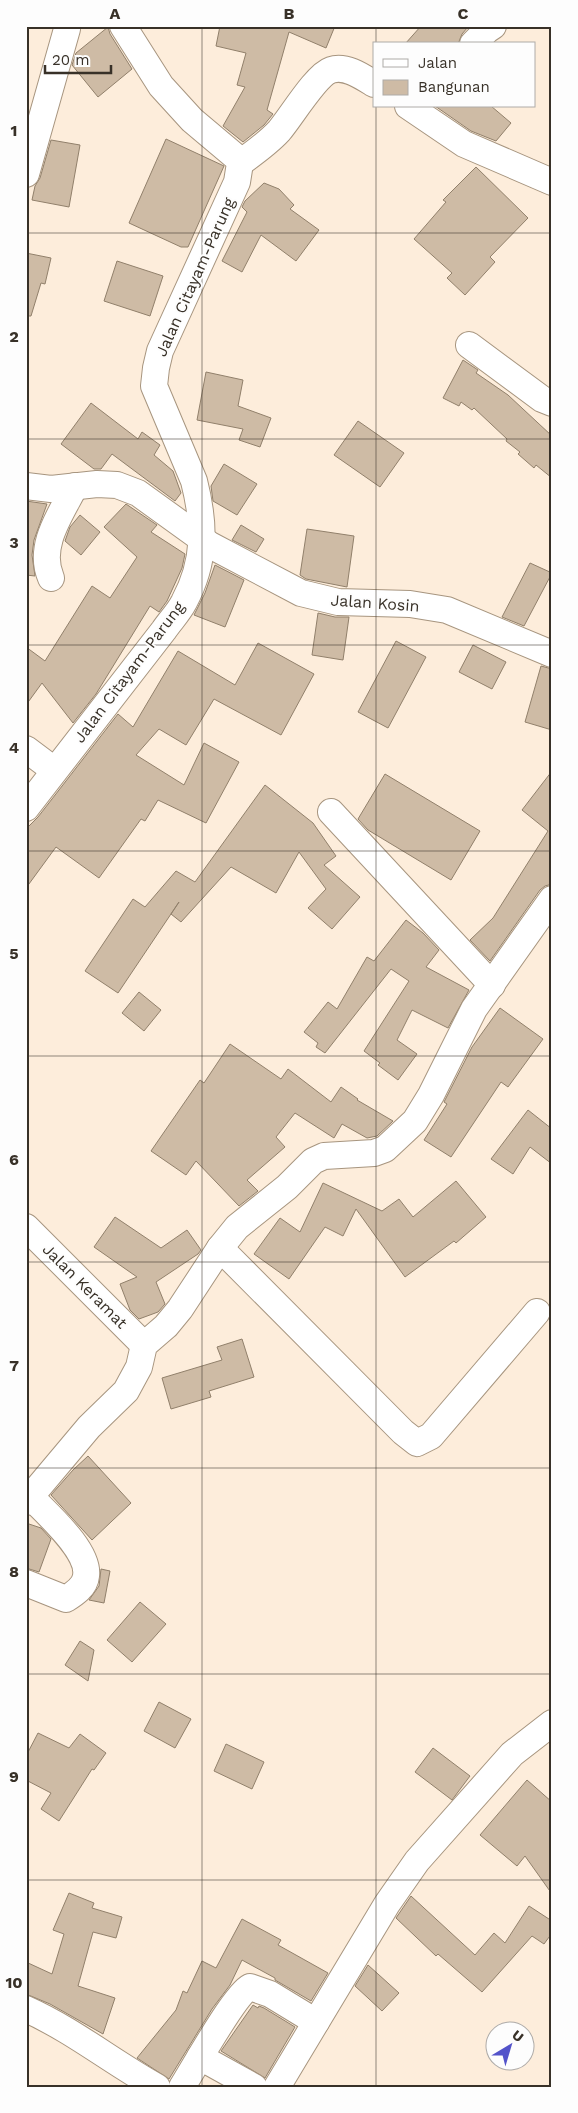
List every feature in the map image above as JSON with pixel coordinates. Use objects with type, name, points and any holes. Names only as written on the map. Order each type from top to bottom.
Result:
[{"type":"street","points":[[123,26],[161,86],[192,120],[236,157],[240,163],[278,132],[316,81],[331,70],[340,69],[351,72],[373,83]]},
{"type":"street","points":[[475,42],[486,30],[493,26]]},
{"type":"street","points":[[26,174],[67,27]]},
{"type":"street","points":[[413,108],[464,144],[552,182]]},
{"type":"street","name":"Jalan Citayam-Parung","points":[[26,808],[184,602],[202,552],[202,523],[194,481],[154,386],[160,350],[237,182],[240,163]]},
{"type":"street","points":[[469,345],[542,399],[552,403]]},
{"type":"street","name":"Jalan Kosin","points":[[26,486],[51,489],[97,484],[117,485],[138,493],[203,540],[301,593],[338,602],[410,604],[447,610],[552,654]]},
{"type":"street","points":[[51,578],[47,567],[48,542],[75,486]]},
{"type":"street","points":[[26,749],[54,770]]},
{"type":"street","points":[[331,812],[492,985]]},
{"type":"street","points":[[26,1583],[66,1599],[79,1590],[87,1576],[82,1554],[67,1534],[28,1500],[89,1427],[126,1391],[139,1367],[144,1345],[166,1326],[180,1309],[220,1248],[237,1227],[287,1187],[313,1161],[324,1156],[374,1153],[385,1149],[415,1121],[431,1094],[474,1009],[552,899]]},
{"type":"street","name":"Jalan Keramat","points":[[26,1227],[144,1345]]},
{"type":"street","points":[[220,1248],[403,1432],[417,1443],[431,1436],[537,1312]]},
{"type":"street","points":[[277,2087],[387,1904],[416,1861],[512,1754],[552,1723]]},
{"type":"street","points":[[182,2087],[244,1989],[250,1987],[270,1994],[316,2022]]},
{"type":"street","points":[[26,2009],[70,2031],[157,2087]]},
{"type":"street","points":[[200,2057],[254,2087]]},
{"type":"building","points":[[220,26],[335,26],[326,48],[289,32],[267,110],[273,114],[264,125],[243,142],[223,126],[245,87],[237,85],[246,53],[216,46]]},
{"type":"building","points":[[421,26],[468,27],[459,42],[407,42]]},
{"type":"building","points":[[108,27],[110,34],[132,69],[98,97],[72,65],[76,53]]},
{"type":"building","points":[[438,108],[493,108],[511,123],[496,141],[471,131]]},
{"type":"building","points":[[166,139],[224,166],[188,247],[181,247],[129,223]]},
{"type":"building","points":[[51,140],[80,145],[69,207],[32,200]]},
{"type":"building","points":[[476,167],[528,218],[490,257],[495,262],[465,295],[447,278],[452,273],[414,239],[446,202],[443,200]]},
{"type":"building","points":[[264,183],[279,189],[294,205],[290,209],[319,230],[296,261],[261,235],[242,272],[222,261],[247,212],[242,207],[245,201]]},
{"type":"building","points":[[26,253],[51,258],[45,284],[41,283],[31,316],[26,316]]},
{"type":"building","points":[[117,261],[163,276],[150,316],[104,301]]},
{"type":"building","points":[[463,360],[478,370],[476,373],[508,395],[552,436],[552,478],[536,465],[534,468],[518,454],[520,452],[506,441],[507,439],[474,408],[472,410],[461,402],[459,406],[443,398]]},
{"type":"building","points":[[206,372],[243,380],[238,406],[271,418],[260,447],[239,440],[243,429],[197,420]]},
{"type":"building","points":[[91,403],[138,439],[142,432],[160,445],[154,455],[173,471],[181,493],[175,501],[112,454],[101,469],[94,469],[61,444]]},
{"type":"building","points":[[358,421],[404,453],[380,487],[334,455]]},
{"type":"building","points":[[224,464],[257,484],[237,515],[213,501],[211,486]]},
{"type":"building","points":[[26,501],[47,504],[34,540],[32,555],[35,576],[26,575]]},
{"type":"building","points":[[126,504],[157,525],[151,532],[185,554],[182,568],[167,601],[159,612],[150,606],[96,694],[73,723],[42,683],[26,705],[26,647],[45,661],[92,586],[110,598],[137,557],[104,527]]},
{"type":"building","points":[[80,515],[100,532],[81,555],[65,541],[70,527]]},
{"type":"building","points":[[241,525],[264,539],[256,552],[232,540]]},
{"type":"building","points":[[307,529],[354,536],[347,587],[306,579],[300,575]]},
{"type":"building","points":[[530,563],[552,573],[524,626],[502,617]]},
{"type":"building","points":[[215,565],[244,580],[225,627],[194,615],[205,593]]},
{"type":"building","points":[[318,613],[335,617],[349,617],[343,660],[312,655]]},
{"type":"building","points":[[396,641],[426,657],[388,728],[358,712]]},
{"type":"building","points":[[258,643],[314,674],[281,735],[214,699],[186,745],[159,729],[136,755],[184,785],[204,743],[239,762],[206,823],[158,800],[145,821],[141,819],[99,878],[56,847],[26,888],[26,829],[38,817],[118,714],[133,727],[178,651],[235,685]]},
{"type":"building","points":[[473,645],[506,662],[492,689],[459,672]]},
{"type":"building","points":[[541,666],[552,669],[552,730],[525,722]]},
{"type":"building","points":[[552,771],[552,884],[540,890],[490,961],[470,940],[493,918],[548,831],[522,810]]},
{"type":"building","points":[[385,774],[480,831],[451,880],[368,830],[358,819]]},
{"type":"building","points":[[265,785],[313,823],[336,856],[324,865],[360,897],[332,929],[308,908],[326,889],[299,852],[276,893],[231,867],[181,922],[171,914],[179,902],[118,993],[85,971],[133,899],[145,907],[176,871],[195,882]]},
{"type":"building","points":[[406,920],[423,933],[439,950],[426,967],[469,990],[448,1028],[412,1010],[397,1040],[417,1054],[398,1080],[378,1065],[380,1063],[364,1051],[409,981],[391,969],[325,1053],[316,1047],[318,1043],[304,1032],[328,1002],[337,1009],[367,957],[374,961]]},
{"type":"building","points":[[139,992],[161,1010],[144,1031],[122,1013]]},
{"type":"building","points":[[500,1008],[543,1039],[508,1087],[501,1082],[451,1157],[424,1140],[447,1104],[444,1102],[472,1047]]},
{"type":"building","points":[[230,1044],[281,1079],[288,1069],[331,1102],[341,1087],[357,1100],[393,1121],[377,1136],[367,1138],[342,1124],[334,1138],[295,1113],[276,1137],[285,1147],[247,1180],[258,1191],[239,1206],[196,1161],[186,1175],[151,1151],[200,1080],[204,1083]]},
{"type":"building","points":[[528,1110],[552,1129],[552,1164],[530,1147],[513,1174],[491,1159]]},
{"type":"building","points":[[456,1181],[486,1217],[456,1243],[454,1241],[405,1277],[356,1209],[343,1236],[325,1227],[289,1279],[254,1254],[280,1218],[300,1232],[323,1183],[382,1211],[399,1199],[413,1217]]},
{"type":"building","points":[[115,1217],[161,1248],[187,1230],[201,1250],[198,1254],[156,1282],[165,1304],[158,1312],[139,1319],[130,1310],[120,1284],[137,1277],[94,1247]]},
{"type":"building","points":[[242,1339],[254,1377],[209,1391],[211,1397],[171,1409],[162,1378],[222,1360],[217,1347]]},
{"type":"building","points":[[88,1456],[131,1503],[92,1540],[51,1495]]},
{"type":"building","points":[[26,1523],[41,1528],[51,1539],[39,1572],[26,1568]]},
{"type":"building","points":[[101,1569],[110,1571],[104,1603],[89,1600],[99,1586]]},
{"type":"building","points":[[140,1602],[166,1624],[132,1662],[107,1640]]},
{"type":"building","points":[[80,1641],[94,1650],[88,1681],[65,1665]]},
{"type":"building","points":[[159,1702],[191,1719],[175,1748],[144,1731]]},
{"type":"building","points":[[38,1733],[69,1748],[80,1734],[106,1753],[94,1770],[92,1769],[59,1821],[41,1809],[51,1793],[26,1780],[26,1756]]},
{"type":"building","points":[[226,1744],[264,1762],[252,1789],[214,1771]]},
{"type":"building","points":[[433,1748],[470,1776],[452,1800],[415,1772]]},
{"type":"building","points":[[527,1780],[552,1802],[552,1894],[525,1856],[517,1866],[480,1835]]},
{"type":"building","points":[[69,1893],[94,1903],[92,1908],[122,1917],[116,1938],[93,1932],[78,1986],[115,1998],[103,2034],[50,2004],[26,1994],[26,1962],[52,1974],[64,1934],[53,1930]]},
{"type":"building","points":[[411,1896],[475,1955],[494,1933],[505,1943],[529,1906],[552,1921],[552,1933],[544,1944],[532,1936],[482,1992],[438,1954],[436,1956],[396,1918]]},
{"type":"building","points":[[242,1919],[281,1940],[278,1945],[328,1973],[311,2001],[242,1960],[230,1985],[212,2009],[169,2079],[137,2058],[176,2010],[183,1991],[187,1993],[202,1961],[216,1968]]},
{"type":"building","points":[[368,1965],[399,1993],[382,2011],[355,1986]]},
{"type":"building","points":[[253,2005],[258,2008],[259,2006],[264,2008],[295,2027],[265,2078],[221,2051]]}]
